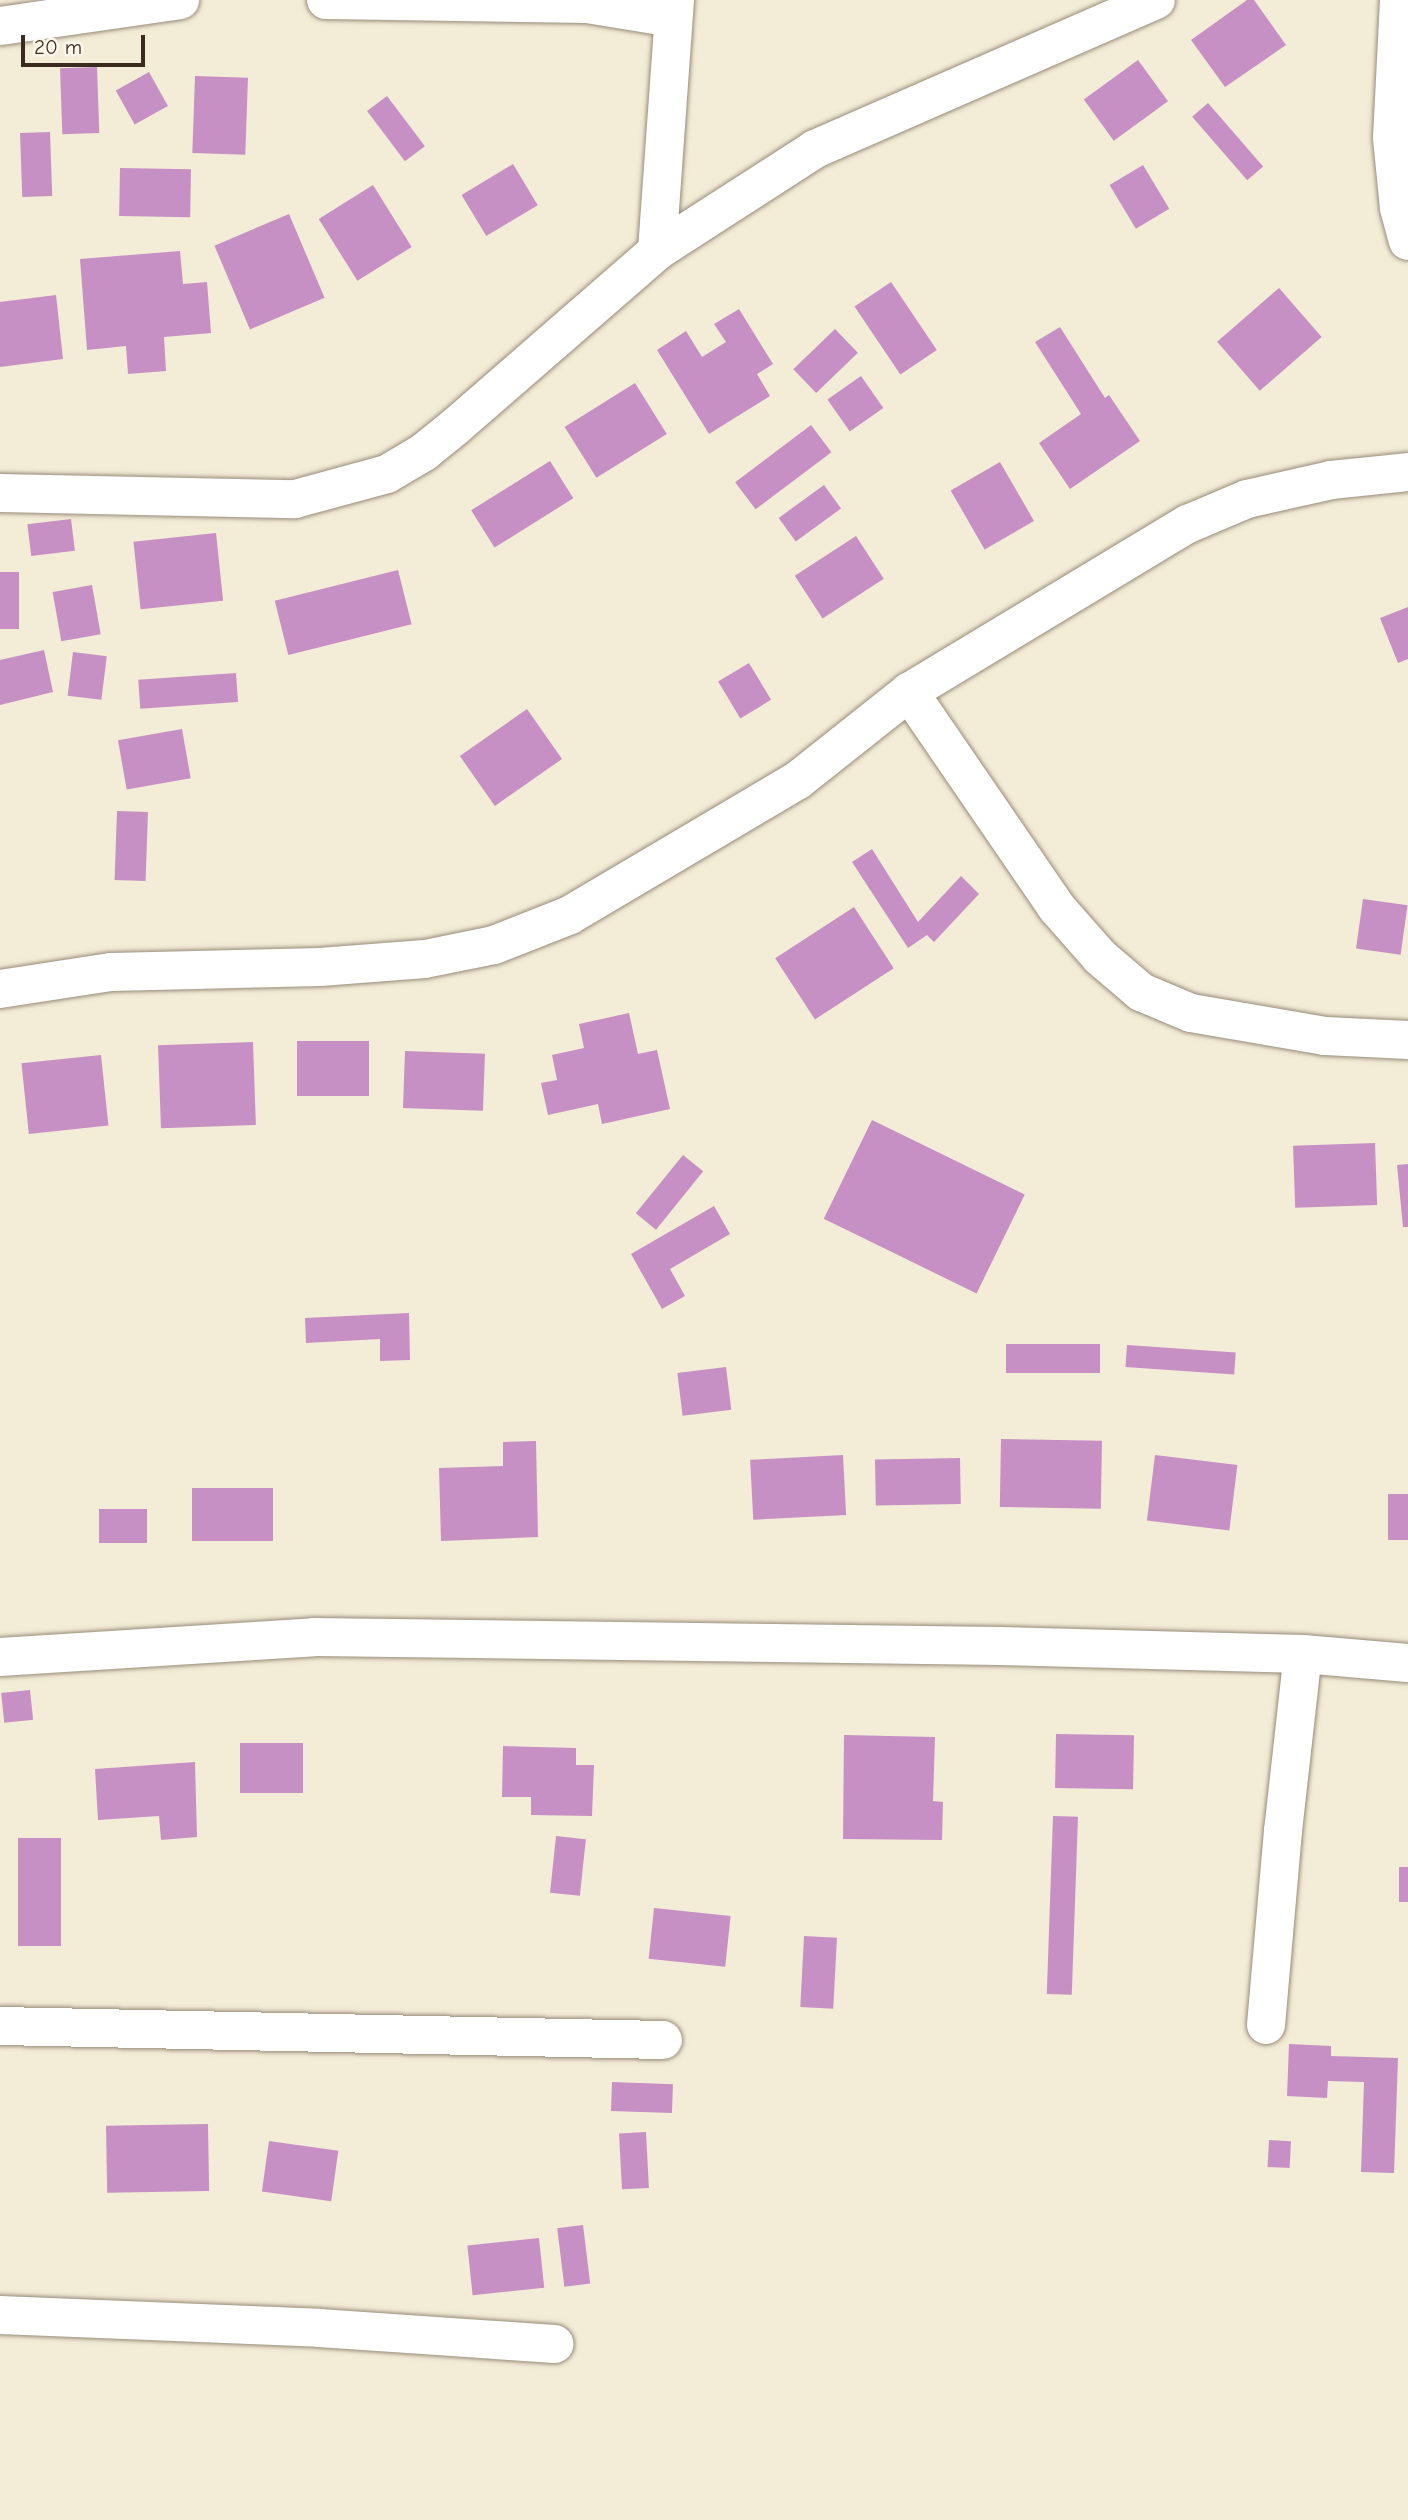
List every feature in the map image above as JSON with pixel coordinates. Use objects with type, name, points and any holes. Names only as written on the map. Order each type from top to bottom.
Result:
[{"type":"street","points":[[0,26],[180,0]]},
{"type":"street","points":[[326,0],[587,4],[674,9],[657,251]]},
{"type":"street","points":[[0,493],[295,499],[387,474],[435,443],[657,251],[815,149],[1156,0]]},
{"type":"street","points":[[1399,0],[1392,138],[1399,208],[1408,241]]},
{"type":"street","points":[[0,989],[111,972],[320,967],[425,959],[494,945],[570,915],[798,780],[909,692],[1188,524],[1247,499],[1331,480],[1408,472]]},
{"type":"street","points":[[909,692],[1057,908],[1100,957],[1141,992],[1191,1013],[1325,1036],[1408,1040]]},
{"type":"street","points":[[0,1657],[314,1637],[1303,1654],[1408,1663]]},
{"type":"street","points":[[1266,2025],[1283,1831],[1303,1654]]},
{"type":"street","points":[[0,2026],[663,2040]]},
{"type":"street","points":[[0,2315],[319,2328],[554,2344]]},
{"type":"building","points":[[1247,0],[1254,0],[1286,45],[1225,87],[1191,40]]},
{"type":"building","points":[[1138,60],[1168,101],[1114,141],[1084,99]]},
{"type":"building","points":[[97,67],[99,133],[62,134],[60,68]]},
{"type":"building","points":[[149,72],[168,106],[135,125],[116,90]]},
{"type":"building","points":[[195,76],[248,78],[245,155],[192,153]]},
{"type":"building","points":[[387,96],[425,146],[405,161],[367,111]]},
{"type":"building","points":[[1208,103],[1263,166],[1247,180],[1192,117]]},
{"type":"building","points":[[50,132],[52,196],[22,197],[20,133]]},
{"type":"building","points":[[513,164],[538,205],[486,236],[462,195]]},
{"type":"building","points":[[1143,165],[1169,209],[1136,229],[1110,185]]},
{"type":"building","points":[[120,168],[191,169],[190,217],[119,216]]},
{"type":"building","points":[[373,185],[412,247],[357,281],[319,219]]},
{"type":"building","points":[[289,214],[325,298],[250,329],[214,246]]},
{"type":"building","points":[[180,251],[183,284],[207,282],[211,333],[164,337],[166,371],[128,374],[126,346],[87,350],[80,259]]},
{"type":"building","points":[[891,282],[937,350],[900,375],[855,307]]},
{"type":"building","points":[[1279,288],[1322,337],[1260,391],[1217,342]]},
{"type":"building","points":[[56,295],[63,359],[0,367],[0,302]]},
{"type":"building","points":[[739,309],[773,364],[757,374],[770,396],[709,434],[657,350],[686,331],[702,357],[726,342],[714,324]]},
{"type":"building","points":[[1060,327],[1105,398],[1109,395],[1140,441],[1070,489],[1039,443],[1081,414],[1035,342]]},
{"type":"building","points":[[835,329],[858,353],[816,393],[793,369]]},
{"type":"building","points":[[861,376],[883,408],[850,431],[827,400]]},
{"type":"building","points":[[635,383],[667,434],[596,478],[565,427]]},
{"type":"building","points":[[811,425],[831,452],[756,509],[735,482]]},
{"type":"building","points":[[550,461],[573,498],[494,548],[471,510]]},
{"type":"building","points":[[1000,462],[1034,521],[985,549],[951,490]]},
{"type":"building","points":[[824,485],[841,508],[796,541],[779,518]]},
{"type":"building","points":[[71,519],[75,551],[31,556],[27,524]]},
{"type":"building","points":[[216,533],[223,601],[141,609],[133,542]]},
{"type":"building","points":[[856,536],[884,579],[823,619],[795,576]]},
{"type":"building","points":[[398,570],[412,624],[288,655],[275,601]]},
{"type":"building","points":[[0,572],[19,572],[19,629],[0,629]]},
{"type":"building","points":[[92,585],[101,634],[61,641],[53,592]]},
{"type":"building","points":[[1408,607],[1408,659],[1398,663],[1380,618]]},
{"type":"building","points":[[44,650],[53,692],[0,705],[0,660]]},
{"type":"building","points":[[73,652],[107,656],[101,700],[68,696]]},
{"type":"building","points":[[749,663],[771,700],[740,718],[718,682]]},
{"type":"building","points":[[236,673],[238,702],[140,709],[138,680]]},
{"type":"building","points":[[527,709],[562,759],[495,806],[460,756]]},
{"type":"building","points":[[182,729],[191,778],[127,790],[118,740]]},
{"type":"building","points":[[117,811],[148,812],[146,881],[115,880]]},
{"type":"building","points":[[872,849],[918,922],[961,876],[979,894],[934,942],[927,935],[908,948],[852,862]]},
{"type":"building","points":[[1363,899],[1408,905],[1401,955],[1356,949]]},
{"type":"building","points":[[854,907],[894,968],[815,1019],[775,958]]},
{"type":"building","points":[[629,1013],[638,1054],[657,1050],[670,1109],[602,1124],[598,1104],[548,1115],[541,1083],[557,1080],[552,1055],[584,1048],[579,1024]]},
{"type":"building","points":[[297,1041],[369,1041],[369,1096],[297,1096]]},
{"type":"building","points":[[253,1042],[256,1125],[161,1128],[158,1045]]},
{"type":"building","points":[[405,1051],[485,1054],[483,1111],[403,1108]]},
{"type":"building","points":[[101,1055],[108,1126],[29,1134],[21,1063]]},
{"type":"building","points":[[872,1120],[1025,1195],[977,1293],[824,1219]]},
{"type":"building","points":[[1375,1143],[1377,1205],[1295,1208],[1293,1146]]},
{"type":"building","points":[[683,1155],[703,1171],[656,1230],[636,1213]]},
{"type":"building","points":[[1408,1164],[1408,1227],[1403,1227],[1397,1165]]},
{"type":"building","points":[[714,1206],[730,1234],[670,1269],[685,1296],[662,1309],[631,1254]]},
{"type":"building","points":[[409,1313],[410,1360],[380,1361],[380,1339],[306,1343],[305,1318]]},
{"type":"building","points":[[1006,1344],[1100,1344],[1100,1373],[1006,1373]]},
{"type":"building","points":[[1127,1345],[1236,1353],[1234,1375],[1125,1367]]},
{"type":"building","points":[[726,1367],[731,1410],[683,1416],[677,1373]]},
{"type":"building","points":[[1001,1439],[1102,1441],[1101,1509],[1000,1507]]},
{"type":"building","points":[[536,1441],[538,1537],[441,1541],[439,1468],[503,1466],[503,1442]]},
{"type":"building","points":[[843,1455],[846,1515],[753,1520],[750,1460]]},
{"type":"building","points":[[1155,1455],[1237,1465],[1229,1531],[1147,1521]]},
{"type":"building","points":[[960,1458],[961,1504],[876,1505],[875,1459]]},
{"type":"building","points":[[192,1488],[273,1488],[273,1541],[192,1541]]},
{"type":"building","points":[[1388,1494],[1408,1494],[1408,1540],[1388,1540]]},
{"type":"building","points":[[99,1509],[147,1509],[147,1543],[99,1543]]},
{"type":"building","points":[[30,1690],[33,1720],[4,1723],[1,1693]]},
{"type":"building","points":[[1056,1734],[1134,1735],[1133,1789],[1055,1788]]},
{"type":"building","points":[[844,1735],[935,1737],[933,1801],[943,1802],[942,1840],[843,1839]]},
{"type":"building","points":[[240,1743],[303,1743],[303,1793],[240,1793]]},
{"type":"building","points":[[503,1746],[576,1748],[576,1765],[594,1765],[592,1816],[531,1815],[531,1797],[502,1797]]},
{"type":"building","points":[[195,1762],[197,1837],[161,1840],[159,1816],[98,1820],[95,1769]]},
{"type":"building","points":[[1053,1816],[1078,1817],[1072,1995],[1047,1994]]},
{"type":"building","points":[[556,1836],[586,1839],[580,1896],[550,1893]]},
{"type":"building","points":[[18,1838],[61,1838],[61,1946],[18,1946]]},
{"type":"building","points":[[1399,1867],[1408,1867],[1408,1902],[1399,1902]]},
{"type":"building","points":[[654,1908],[731,1916],[725,1967],[649,1959]]},
{"type":"building","points":[[804,1936],[837,1938],[833,2009],[800,2007]]},
{"type":"building","points":[[1289,2044],[1331,2046],[1331,2056],[1398,2058],[1394,2173],[1361,2172],[1364,2082],[1328,2081],[1327,2098],[1287,2096]]},
{"type":"building","points":[[612,2082],[673,2084],[672,2113],[611,2111]]},
{"type":"building","points":[[208,2124],[209,2191],[107,2193],[106,2126]]},
{"type":"building","points":[[646,2132],[649,2188],[622,2189],[619,2133]]},
{"type":"building","points":[[1269,2140],[1291,2141],[1290,2168],[1268,2167]]},
{"type":"building","points":[[269,2141],[338,2151],[331,2201],[262,2192]]},
{"type":"building","points":[[583,2225],[590,2284],[564,2287],[557,2228]]},
{"type":"building","points":[[539,2238],[544,2288],[473,2295],[467,2246]]}]
